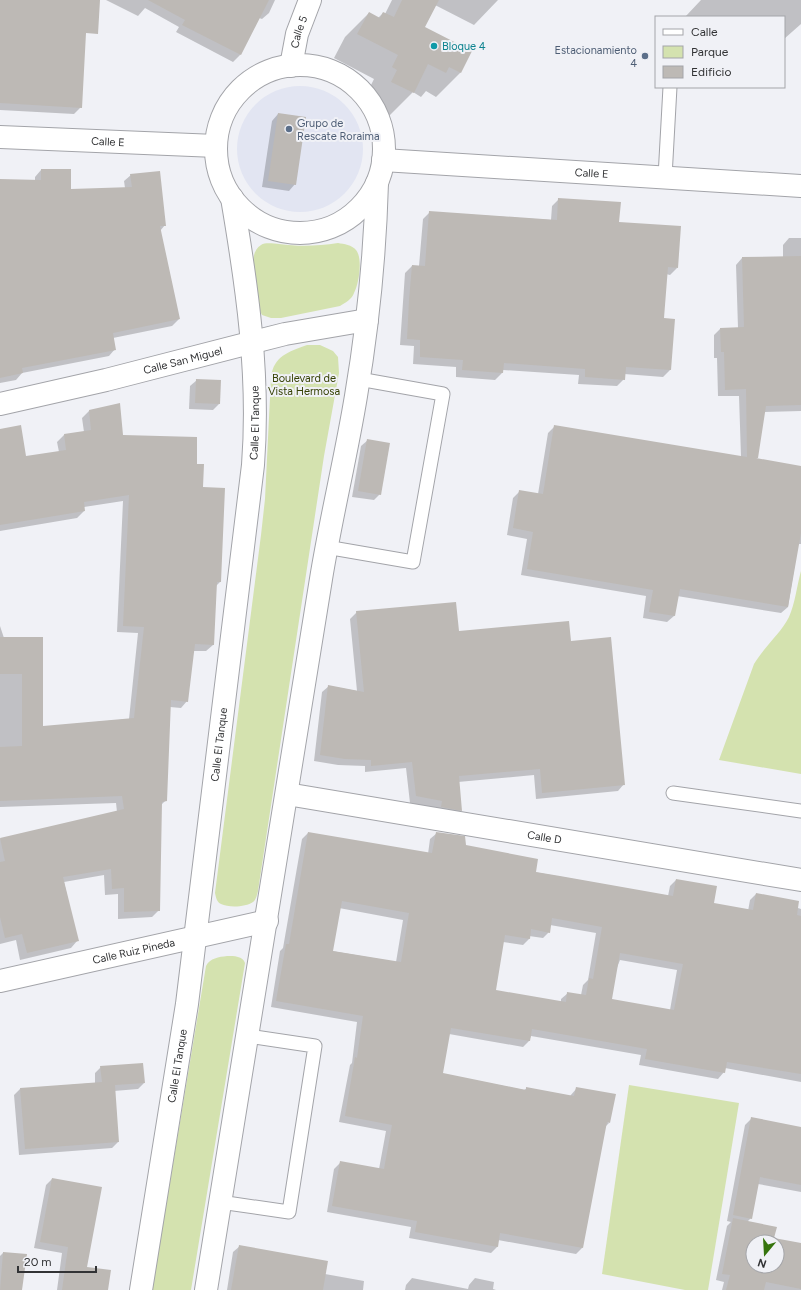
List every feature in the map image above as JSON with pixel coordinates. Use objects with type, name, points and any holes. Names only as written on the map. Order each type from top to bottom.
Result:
[{"type":"street","name":"Calle 5","points":[[291,66],[297,34],[310,0]]},
{"type":"street","points":[[206,1290],[326,546],[358,380],[374,258],[377,183],[382,166],[384,149],[382,132],[377,116],[368,100],[356,87],[342,77],[326,70],[309,66],[291,66],[258,76],[244,87],[232,100],[223,115],[216,146],[218,166],[223,183],[232,198],[244,211],[258,221],[274,229],[292,232],[309,232],[326,229],[342,222],[356,211],[368,198],[377,183]]},
{"type":"street","name":"Calle E","points":[[0,137],[216,146]]},
{"type":"street","name":"Calle E","points":[[383,160],[801,186]]},
{"type":"street","name":"Calle El Tanque","points":[[141,1290],[180,1053],[196,937],[256,430],[252,343],[244,268],[232,198]]},
{"type":"street","name":"Calle San Miguel","points":[[0,404],[285,334],[367,320]]},
{"type":"street","name":"Calle D","points":[[287,794],[801,878]]},
{"type":"street","name":"Calle Ruiz Pineda","points":[[0,981],[266,921]]},
{"type":"lane","points":[[665,178],[670,88]]},
{"type":"lane","points":[[326,546],[413,562],[443,394],[358,380]]},
{"type":"lane","points":[[673,793],[801,811]]},
{"type":"lane","points":[[220,1202],[288,1212],[315,1046],[248,1036]]},
{"type":"shaded area","points":[[300,86],[312,87],[324,91],[340,100],[349,109],[358,125],[362,137],[362,161],[358,173],[349,189],[340,198],[324,207],[312,211],[300,212],[288,211],[276,207],[260,198],[251,189],[242,173],[238,161],[237,149],[238,137],[242,125],[251,109],[260,100],[276,91],[288,87]]},
{"type":"green space","points":[[268,243],[302,246],[338,243],[354,248],[358,254],[360,271],[356,289],[350,299],[340,306],[281,318],[271,318],[262,315],[258,307],[253,265],[254,254],[259,247]]},
{"type":"green space","name":"Boulevard de Vista Hermosa","points":[[307,345],[320,345],[333,351],[338,357],[339,373],[324,456],[258,891],[255,900],[250,904],[242,906],[228,906],[219,902],[215,893],[265,499],[271,377],[275,364],[279,359],[294,350]]},
{"type":"green space","points":[[801,571],[801,774],[719,760],[754,664],[782,629],[789,617]]},
{"type":"green space","points":[[235,956],[242,959],[245,963],[191,1290],[152,1290],[206,966],[218,957]]},
{"type":"green space","points":[[629,1085],[739,1103],[708,1290],[685,1290],[602,1274]]},
{"type":"building","points":[[0,0],[100,0],[98,34],[86,33],[82,108],[0,103]]},
{"type":"building","points":[[148,0],[269,0],[241,55],[182,25],[185,20]]},
{"type":"building","name":"Bloque 4","points":[[402,0],[439,0],[425,27],[472,51],[461,73],[449,67],[446,73],[428,64],[414,93],[391,82],[397,70],[392,67],[398,55],[357,34],[369,12],[380,18],[383,12],[394,17]]},
{"type":"building","points":[[278,113],[306,117],[296,185],[268,181]]},
{"type":"building","points":[[41,169],[71,169],[71,189],[132,187],[130,174],[160,171],[166,226],[160,226],[180,319],[113,333],[116,350],[22,368],[23,373],[0,378],[0,179],[41,180]]},
{"type":"building","points":[[558,198],[621,202],[619,222],[681,226],[678,268],[668,267],[664,318],[675,319],[671,370],[626,367],[625,380],[585,377],[585,369],[504,363],[503,373],[462,370],[463,360],[420,357],[420,340],[407,339],[409,300],[412,265],[425,266],[429,211],[557,220]]},
{"type":"building","points":[[801,256],[801,405],[766,406],[758,458],[756,458],[801,466],[801,533],[788,607],[680,589],[675,616],[649,612],[653,590],[527,569],[533,532],[513,528],[519,490],[543,494],[554,425],[747,457],[746,389],[725,390],[724,352],[721,352],[720,328],[744,327],[742,257]]},
{"type":"building","points":[[196,379],[221,380],[220,404],[195,403]]},
{"type":"building","points":[[120,403],[123,435],[197,437],[197,464],[204,464],[203,487],[225,488],[221,582],[217,582],[214,645],[195,644],[188,702],[171,700],[167,801],[162,802],[160,911],[124,912],[124,888],[112,889],[111,869],[63,877],[79,941],[27,953],[22,934],[5,938],[0,917],[0,862],[5,861],[0,838],[124,809],[122,796],[0,801],[0,747],[22,746],[22,674],[0,674],[0,637],[43,637],[43,726],[134,718],[144,627],[123,626],[129,495],[84,502],[85,511],[0,525],[0,429],[21,425],[26,456],[66,450],[64,434],[91,430],[89,410]]},
{"type":"building","points":[[367,439],[390,443],[381,495],[358,491]]},
{"type":"building","points":[[456,602],[459,631],[569,621],[571,641],[611,637],[625,785],[542,793],[540,769],[459,776],[462,811],[441,807],[442,801],[416,796],[412,762],[371,766],[371,760],[345,759],[320,755],[328,685],[364,692],[356,611]]},
{"type":"building","points":[[308,832],[432,853],[436,832],[465,836],[466,845],[538,859],[536,872],[673,896],[676,879],[717,886],[714,903],[753,910],[756,893],[799,901],[797,915],[801,916],[801,1074],[727,1062],[725,1073],[645,1059],[647,1049],[532,1029],[530,1041],[451,1028],[443,1073],[526,1090],[526,1087],[574,1096],[576,1087],[616,1094],[610,1123],[607,1122],[583,1248],[500,1233],[498,1247],[415,1232],[417,1221],[332,1206],[340,1161],[384,1169],[392,1125],[345,1116],[355,1057],[357,1058],[363,1016],[276,1001],[286,944],[289,944]],"holes":[[[342,901],[409,913],[401,962],[333,951]],[[552,918],[602,927],[593,979],[589,978],[586,995],[567,992],[566,1002],[496,990],[505,935],[530,939],[531,929],[550,933]],[[620,953],[683,964],[674,1010],[612,999]]]},
{"type":"building","points":[[143,1063],[145,1083],[115,1085],[119,1142],[25,1149],[20,1088],[102,1082],[100,1066]]},
{"type":"building","points":[[751,1117],[801,1127],[801,1185],[760,1177],[752,1219],[733,1215]]},
{"type":"building","points":[[52,1178],[102,1187],[87,1267],[111,1270],[108,1290],[62,1290],[68,1247],[40,1242]]},
{"type":"building","points":[[733,1218],[777,1227],[775,1234],[745,1234],[745,1274],[785,1274],[785,1240],[801,1243],[801,1289],[766,1282],[764,1290],[726,1290],[730,1275],[722,1274]]},
{"type":"building","points":[[239,1245],[328,1261],[323,1290],[231,1290]]},
{"type":"building","points":[[3,1252],[27,1254],[22,1290],[0,1290]]},
{"type":"place","name":"Bloque 4","points":[[434,46]]},
{"type":"place","name":"Estacionamiento 4","points":[[645,56]]},
{"type":"place","name":"Grupo de Rescate Roraima","points":[[289,129]]}]
